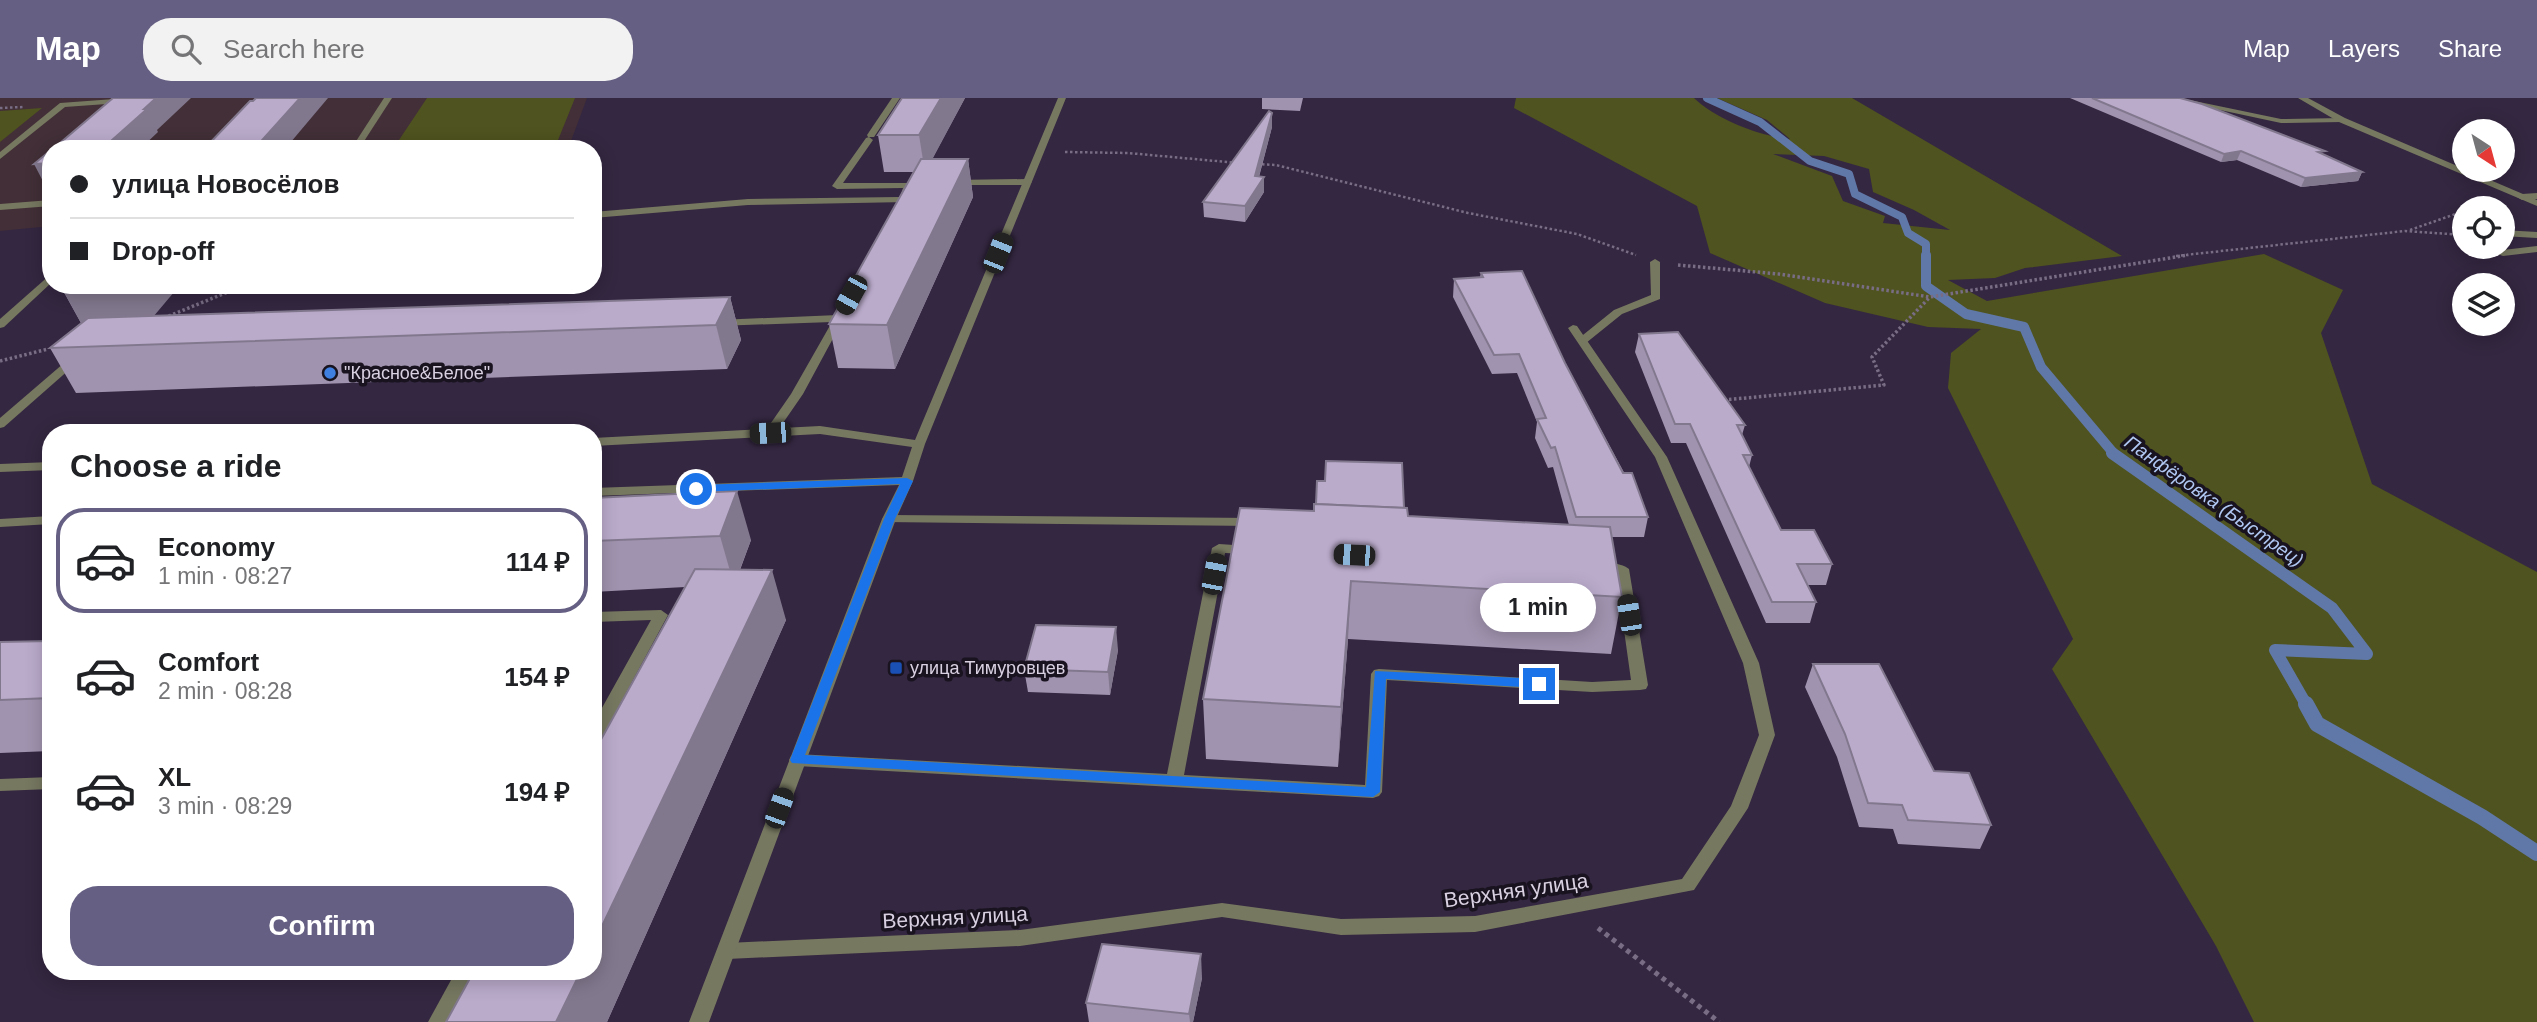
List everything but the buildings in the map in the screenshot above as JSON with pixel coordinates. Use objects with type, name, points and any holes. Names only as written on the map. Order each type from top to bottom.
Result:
[{"type":"street","points":[[0,156],[63,105],[162,98]]},
{"type":"street","points":[[361,140],[388,98]]},
{"type":"street","points":[[896,98],[837,186],[922,184]]},
{"type":"street","points":[[699,1022],[889,519],[907,481],[919,444],[1062,98]]},
{"type":"street","points":[[2168,98],[2281,121],[2342,120]]},
{"type":"street","points":[[2302,98],[2342,120],[2537,202]]},
{"type":"street","points":[[935,184],[1027,182]]},
{"type":"street","points":[[897,212],[909,184]]},
{"type":"street","points":[[2522,197],[2537,196]]},
{"type":"street","points":[[602,214],[748,202],[904,200]]},
{"type":"street","points":[[0,207],[42,204]]},
{"type":"street","points":[[2515,234],[2537,235]]},
{"type":"street","points":[[2515,252],[2537,249]]},
{"type":"street","name":"Верхняя улица","points":[[727,951],[1020,938],[1222,911],[1341,927],[1475,924],[1688,885],[1739,808],[1768,735],[1751,663],[1661,457],[1578,334],[1618,312],[1656,297],[1655,262]]},
{"type":"street","points":[[0,325],[42,285]]},
{"type":"street","points":[[770,433],[797,394],[845,307]]},
{"type":"street","points":[[699,324],[838,318]]},
{"type":"street","points":[[0,424],[88,348]]},
{"type":"street","points":[[602,442],[820,430],[919,444]]},
{"type":"street","points":[[0,468],[42,466]]},
{"type":"street","points":[[602,492],[907,481]]},
{"type":"street","points":[[889,519],[1263,522]]},
{"type":"street","points":[[0,523],[42,521]]},
{"type":"street","points":[[1174,781],[1219,548],[1261,550]]},
{"type":"street","points":[[797,760],[1373,792],[1380,674],[1592,687],[1640,685],[1622,569],[1581,567]]},
{"type":"street","points":[[602,617],[661,615],[602,723]]},
{"type":"street","points":[[0,785],[42,783]]},
{"type":"street","points":[[438,1022],[461,980]]},
{"type":"path","points":[[1040,151],[1128,153],[1276,165],[1468,212],[1577,234],[1655,262],[1779,274],[1930,297],[2229,248],[2406,231],[2452,234]]},
{"type":"path","points":[[2406,231],[2452,215]]},
{"type":"path","points":[[161,319],[222,294]]},
{"type":"path","points":[[1723,400],[1884,385],[1872,357],[1930,297]]},
{"type":"path","points":[[0,360],[50,349]]},
{"type":"path","points":[[1569,906],[1719,1022]]},
{"type":"shaded area","points":[[0,98],[587,98],[571,140],[42,140],[42,227],[0,231]]},
{"type":"green space","points":[[427,98],[575,98],[558,140],[399,140]]},
{"type":"green space","points":[[1516,98],[1694,98],[1714,113],[1739,125],[1790,139],[1767,120],[1717,98],[1852,98],[2122,256],[2025,268],[1995,278],[1948,280],[1987,301],[2264,254],[2343,290],[2321,333],[2372,484],[2537,572],[2537,1022],[2254,1022],[2216,946],[2052,669],[2073,639],[1948,388],[1951,353],[1981,329],[1928,327],[1825,303],[1710,253],[1697,206],[1514,108]],"holes":[[[1773,154],[1824,156],[1869,169],[1873,192],[1950,230],[1883,223],[1885,216],[1843,201],[1832,176]]]},
{"type":"green space","points":[[42,108],[0,142],[0,111]]},
{"type":"waterway","name":"Панфёровка (Быстрец)","points":[[1707,98],[1760,122],[1810,161],[1849,174],[1855,194],[1902,217],[1908,233],[1926,244],[1926,286],[1966,314],[2024,327],[2041,367],[2115,455]]},
{"type":"waterway","name":"Панфёровка (Быстрец)","points":[[2112,453],[2332,608],[2367,654],[2275,650],[2307,706]]},
{"type":"waterway","name":"Панфёровка (Быстрец)","points":[[2306,704],[2317,724],[2482,817],[2537,853]]},
{"type":"place","name":"\"Красное&Белое\"","points":[[330,373]]},
{"type":"place","name":"улица Тимуровцев","points":[[896,668]]},
{"type":"route","points":[[696,489],[907,481],[889,519],[797,760],[1373,792],[1380,674],[1539,684]]}]
